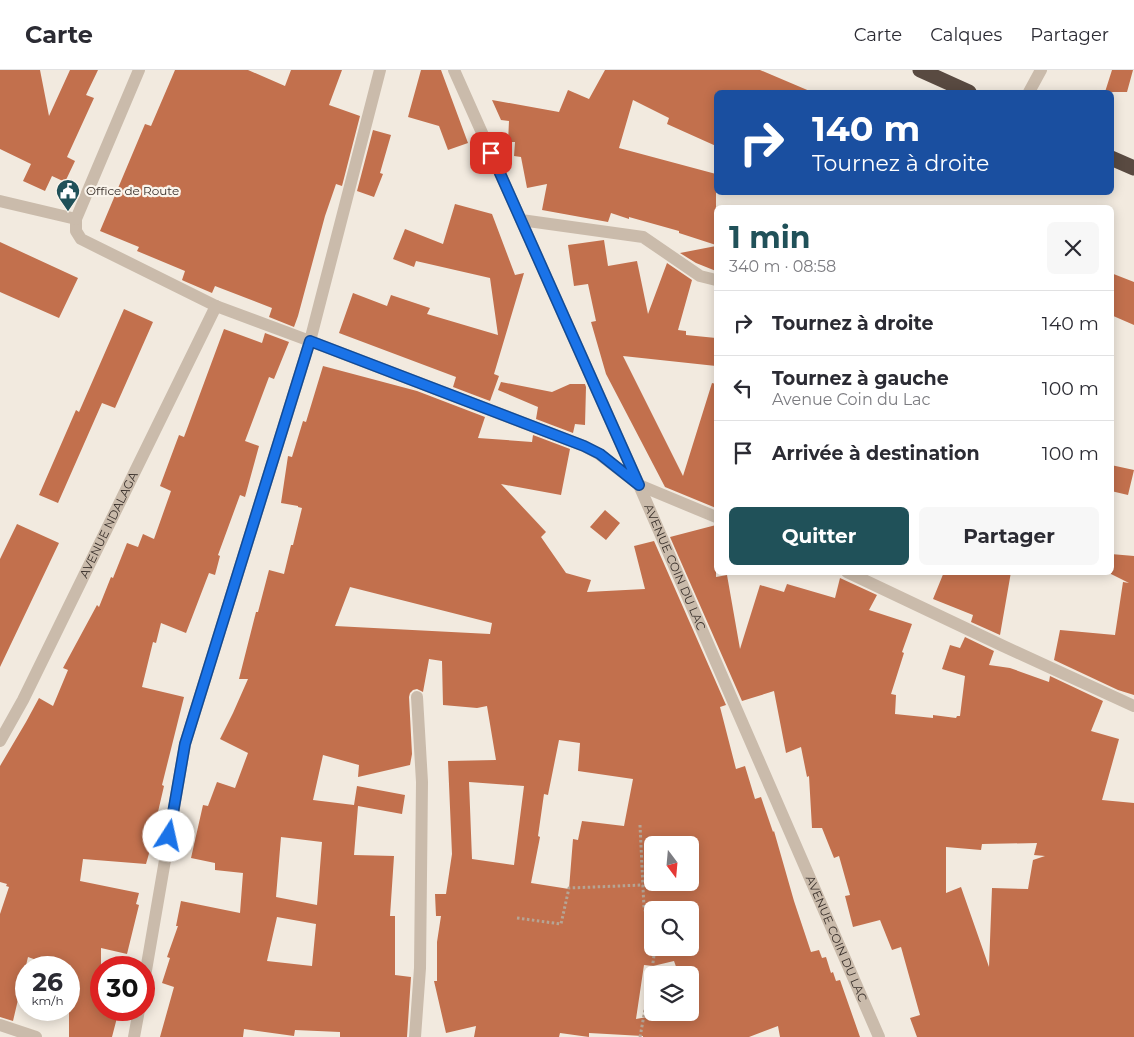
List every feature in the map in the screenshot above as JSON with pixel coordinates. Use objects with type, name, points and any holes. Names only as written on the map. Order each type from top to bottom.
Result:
[{"type":"highway","points":[[920,70],[965,90]]},
{"type":"highway","points":[[1114,159],[1134,168]]},
{"type":"street","points":[[139,70],[76,219],[76,231],[82,239],[216,306],[584,446],[600,454],[639,485],[714,516]]},
{"type":"street","points":[[148,956],[185,744],[310,341],[380,70]]},
{"type":"street","name":"AVENUE COIN DU LAC","points":[[454,70],[639,485],[879,1037]]},
{"type":"street","points":[[1030,90],[1040,70]]},
{"type":"street","points":[[0,202],[76,219]]},
{"type":"street","points":[[521,220],[643,237],[700,276],[714,280]]},
{"type":"street","name":"AVENUE NDALAGA","points":[[0,741],[6,719],[32,683],[216,306]]},
{"type":"street","points":[[853,575],[1001,646],[1134,706]]},
{"type":"street","points":[[415,1037],[420,968],[422,782],[417,697]]},
{"type":"street","points":[[134,1037],[137,1021]]},
{"type":"street","points":[[0,1025],[36,1037]]},
{"type":"path","points":[[640,825],[644,908]]},
{"type":"path","points":[[517,918],[561,924],[569,888],[643,885]]},
{"type":"path","points":[[640,1037],[654,956]]},
{"type":"building","points":[[0,70],[40,70],[49,116],[70,70],[98,70],[86,95],[94,98],[67,157],[75,161],[65,182],[52,176],[45,191],[23,181],[31,164],[0,149]]},
{"type":"building","points":[[175,70],[248,70],[285,86],[291,70],[342,70],[329,105],[360,116],[342,186],[336,184],[325,216],[294,327],[269,317],[272,308],[215,286],[212,293],[184,281],[182,280],[185,271],[137,251],[139,247],[100,231],[145,124],[151,126]]},
{"type":"building","points":[[421,70],[441,70],[468,143],[448,150],[439,126],[408,117]]},
{"type":"building","points":[[605,70],[760,70],[807,90],[714,90],[714,145],[667,124],[669,118],[633,100],[619,148],[714,173],[716,205],[714,205],[714,244],[679,233],[679,231],[611,213],[608,222],[542,210],[547,184],[527,188],[521,157],[514,156],[515,142],[508,142],[509,121],[501,120],[492,100],[559,112],[568,90],[589,99]]},
{"type":"building","points":[[1112,70],[1133,70],[1127,92],[1106,90]]},
{"type":"building","points":[[373,130],[391,135],[380,173],[383,174],[374,197],[357,191]]},
{"type":"building","points":[[455,204],[492,214],[515,275],[524,273],[494,374],[499,376],[490,401],[453,387],[456,377],[339,333],[353,293],[387,306],[391,295],[430,308],[427,314],[498,335],[490,278],[416,261],[414,267],[393,259],[405,229],[443,244]]},
{"type":"building","points":[[604,240],[608,266],[637,261],[648,314],[667,263],[692,280],[678,330],[686,331],[686,335],[714,338],[714,366],[623,356],[683,476],[712,383],[714,384],[714,507],[665,487],[606,374],[591,322],[596,321],[588,284],[574,286],[568,245]]},
{"type":"building","points":[[0,242],[78,278],[59,318],[0,292]]},
{"type":"building","points":[[714,246],[714,270],[696,263],[680,253]]},
{"type":"building","points":[[1114,274],[1134,282],[1134,325],[1114,316]]},
{"type":"building","points":[[124,309],[153,322],[115,408],[102,403],[58,503],[39,495],[76,410],[79,412]]},
{"type":"building","points":[[224,329],[262,343],[265,333],[289,342],[274,379],[269,377],[245,441],[259,446],[245,497],[240,495],[218,555],[220,556],[215,575],[209,573],[186,633],[161,623],[156,643],[153,642],[142,687],[184,697],[162,785],[164,786],[154,829],[156,829],[146,864],[83,859],[80,881],[139,893],[136,904],[139,905],[127,954],[101,948],[101,956],[90,956],[90,1021],[116,1021],[112,1037],[69,1037],[69,1021],[80,1021],[80,956],[15,956],[15,1012],[13,1021],[0,1017],[0,914],[9,887],[6,886],[7,884],[0,882],[0,766],[39,698],[53,706],[68,670],[63,668],[97,605],[99,607],[127,543],[138,547],[143,534],[154,539],[171,491],[160,486],[179,435],[184,437]]},
{"type":"building","points":[[323,366],[417,391],[485,417],[478,438],[532,442],[533,435],[570,449],[561,495],[501,484],[546,532],[541,537],[566,573],[591,580],[587,592],[645,589],[634,546],[654,541],[726,705],[720,707],[736,769],[745,766],[755,799],[761,797],[774,831],[811,952],[819,950],[822,958],[826,957],[831,973],[833,972],[836,981],[840,980],[860,1037],[780,1037],[778,1026],[749,1037],[643,1037],[589,1033],[589,1037],[560,1033],[559,1037],[474,1037],[476,1026],[446,1033],[434,981],[437,981],[437,942],[441,916],[436,916],[435,894],[446,894],[452,854],[448,761],[496,760],[487,706],[477,708],[443,705],[442,661],[429,659],[423,692],[417,689],[413,690],[409,697],[412,754],[410,765],[358,777],[359,765],[323,755],[313,800],[354,805],[357,786],[405,795],[402,814],[358,806],[354,855],[394,856],[390,916],[395,916],[395,975],[411,977],[407,1037],[340,1037],[340,1032],[295,1030],[294,1036],[244,1029],[243,1037],[160,1037],[174,987],[162,983],[170,958],[167,957],[178,926],[176,926],[181,901],[240,913],[243,873],[215,870],[215,863],[191,858],[203,805],[208,806],[217,782],[235,788],[248,753],[220,739],[248,679],[239,679],[269,570],[284,574],[291,545],[293,545],[302,508],[281,503],[288,456],[292,457],[303,421],[306,422]],"holes":[[[350,587],[492,623],[490,634],[335,626]],[[559,740],[580,743],[578,771],[633,779],[624,826],[582,821],[578,840],[573,839],[569,889],[531,883],[540,837],[538,836],[544,794],[548,795]],[[469,782],[524,786],[514,865],[472,859]],[[281,837],[322,842],[317,905],[276,897]],[[277,917],[316,924],[312,966],[267,961]]]},
{"type":"building","points":[[501,382],[552,392],[570,384],[585,384],[585,425],[575,424],[573,433],[536,419],[538,407],[498,390]]},
{"type":"building","points":[[1114,466],[1134,470],[1128,495],[1114,492]]},
{"type":"building","points":[[605,510],[620,523],[606,540],[590,527]]},
{"type":"building","points":[[17,524],[59,543],[0,667],[0,559]]},
{"type":"building","points":[[714,526],[714,575],[716,577],[727,575],[740,649],[760,585],[784,592],[787,584],[835,598],[840,578],[877,595],[869,610],[912,624],[902,652],[904,653],[891,694],[896,695],[895,714],[933,718],[933,715],[956,718],[960,716],[965,676],[942,669],[950,645],[960,648],[965,637],[994,651],[989,665],[1010,668],[1049,682],[1050,676],[1103,701],[1091,731],[1119,739],[1102,800],[1134,803],[1134,1037],[917,1037],[910,1018],[920,1015],[901,947],[892,950],[880,920],[853,927],[845,896],[850,895],[839,856],[834,858],[822,828],[812,828],[809,776],[807,777],[801,747],[786,753],[774,691],[742,701],[670,537]],"holes":[[[1037,843],[1034,855],[1045,856],[1033,860],[1028,889],[992,888],[989,967],[961,887],[946,893],[946,847],[981,850],[982,844]]]},
{"type":"building","points":[[1114,554],[1134,556],[1134,695],[1118,690],[1054,660],[1060,630],[1115,635],[1123,582],[1129,583],[1113,575]]},
{"type":"building","points":[[943,575],[1010,575],[1000,635],[971,622],[973,615],[933,599]]},
{"type":"place","name":"Office de Route","points":[[68,212]]},
{"type":"route","points":[[169,836],[185,744],[310,341],[584,446],[600,454],[639,485],[491,153]]}]
